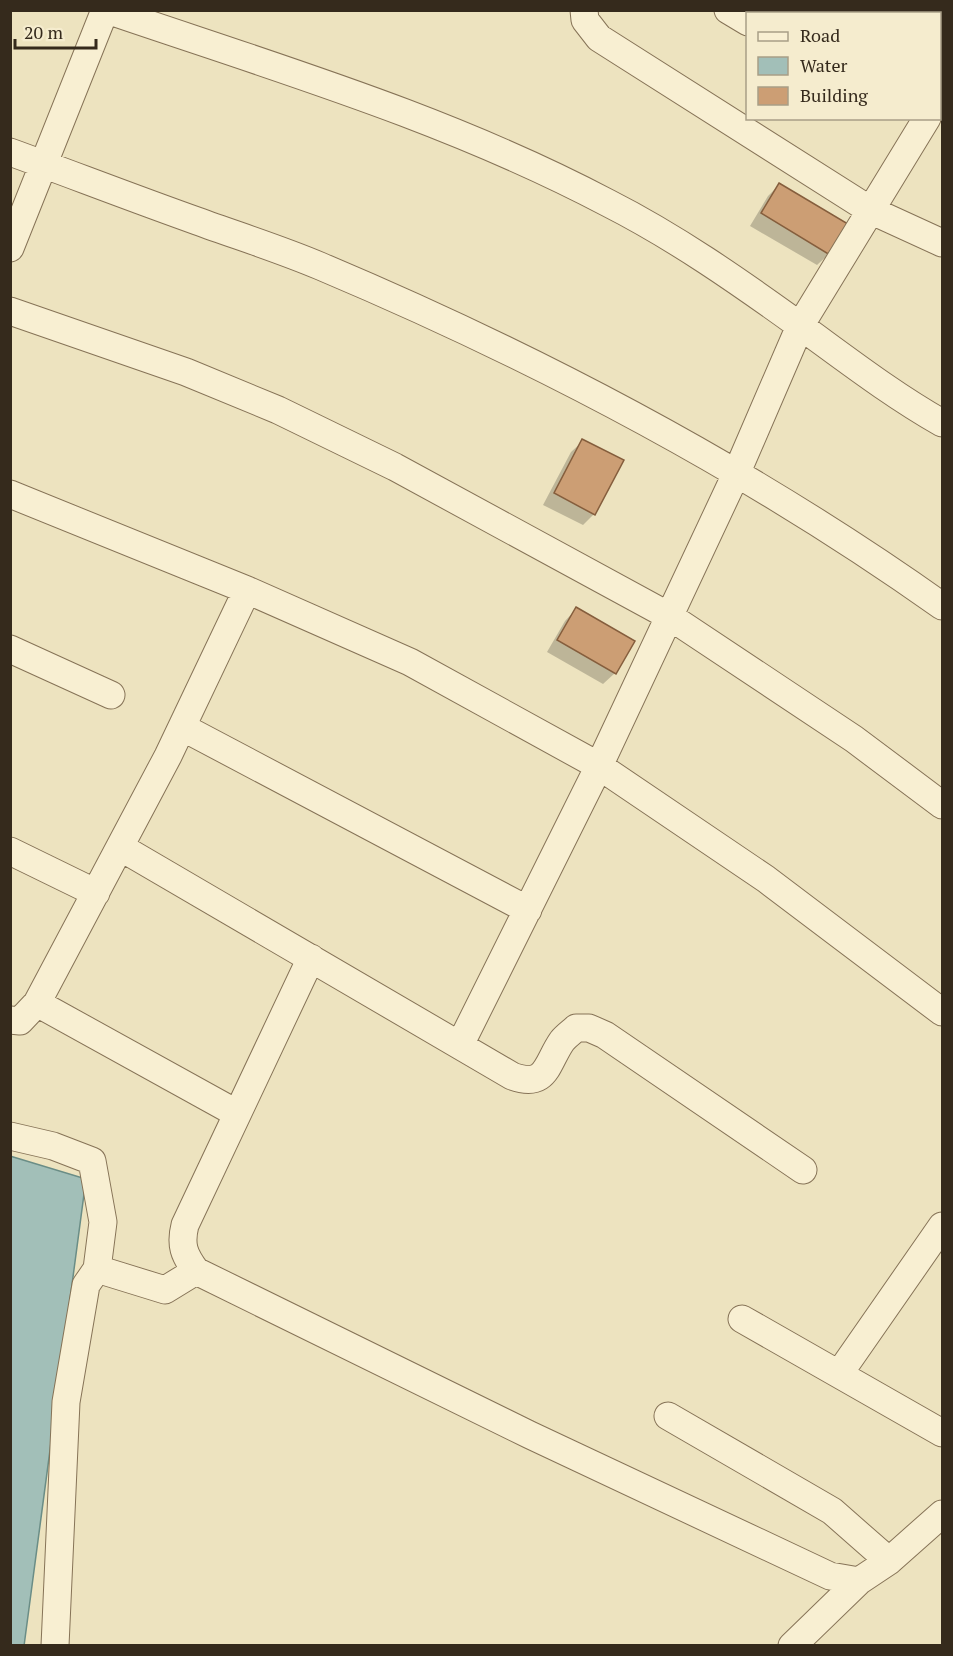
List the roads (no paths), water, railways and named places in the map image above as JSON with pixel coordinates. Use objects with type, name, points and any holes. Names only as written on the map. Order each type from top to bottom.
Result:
[{"type":"street","points":[[10,248],[106,10],[355,93],[493,146],[610,203],[712,265],[846,361],[942,423]]},
{"type":"street","points":[[584,10],[585,20],[599,38],[870,210],[942,243]]},
{"type":"street","points":[[728,10],[746,21]]},
{"type":"street","points":[[460,1046],[599,766],[737,472],[800,326],[921,121]]},
{"type":"street","points":[[10,153],[316,264],[443,319],[608,401],[737,472],[891,570],[942,606]]},
{"type":"street","points":[[10,311],[186,372],[278,410],[405,473],[669,616],[854,739],[942,805]]},
{"type":"street","points":[[10,494],[247,590],[410,662],[599,766],[766,879],[942,1012]]},
{"type":"street","points":[[10,1020],[20,1021],[37,1003],[182,727],[247,590]]},
{"type":"street","points":[[10,649],[111,695]]},
{"type":"street","points":[[182,727],[528,910]]},
{"type":"street","points":[[120,847],[512,1076],[525,1081],[537,1079],[563,1040],[576,1028],[589,1028],[605,1035],[803,1170]]},
{"type":"street","points":[[10,851],[96,893]]},
{"type":"street","points":[[311,958],[184,1225],[181,1242],[186,1257],[196,1271],[530,1435],[830,1576],[859,1581]]},
{"type":"street","points":[[37,1003],[236,1113]]},
{"type":"street","points":[[10,1136],[54,1146],[92,1161],[103,1222],[97,1269],[86,1285],[66,1402],[55,1646]]},
{"type":"street","points":[[839,1374],[942,1226]]},
{"type":"street","points":[[97,1269],[165,1290],[196,1271]]},
{"type":"street","points":[[741,1319],[942,1433]]},
{"type":"street","points":[[668,1416],[832,1511],[889,1561]]},
{"type":"street","points":[[792,1646],[859,1581],[889,1561],[942,1514]]},
{"type":"water","points":[[10,1156],[86,1179],[24,1646],[10,1645]]}]
